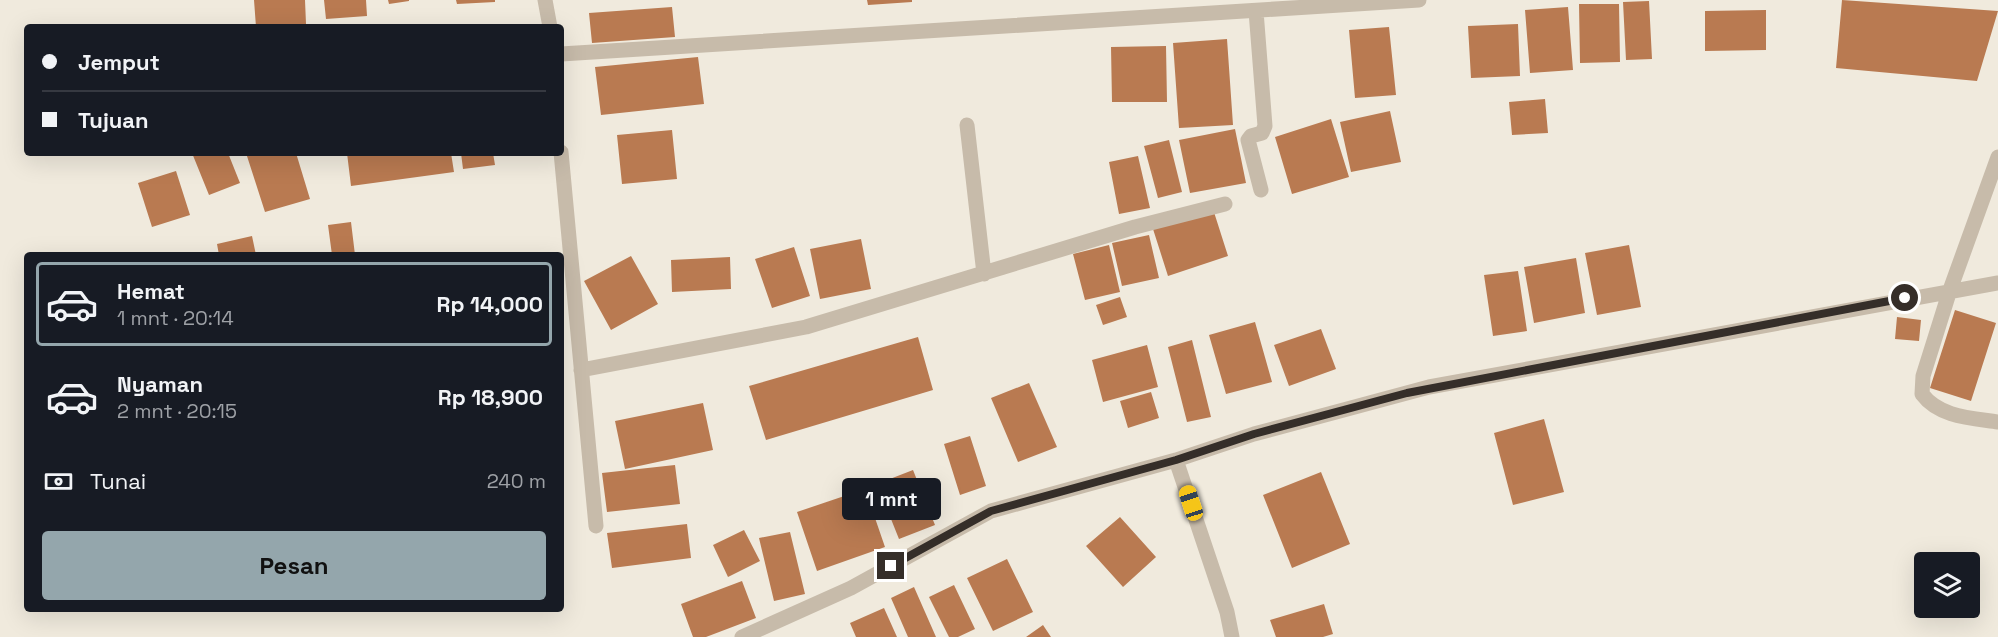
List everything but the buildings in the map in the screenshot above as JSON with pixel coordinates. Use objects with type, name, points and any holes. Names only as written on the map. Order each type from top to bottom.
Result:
[{"type":"street","points":[[545,0],[549,24]]},
{"type":"street","points":[[564,54],[1419,0]]},
{"type":"street","points":[[1256,11],[1265,126],[1262,133],[1251,136],[1248,140],[1260,190]]},
{"type":"street","points":[[967,125],[984,274]]},
{"type":"street","points":[[561,156],[596,526]]},
{"type":"street","points":[[1998,157],[1950,290],[1923,376],[1922,394],[1928,402],[1950,413],[1998,422]]},
{"type":"street","points":[[581,370],[806,327],[1135,227],[1225,204]]},
{"type":"street","points":[[742,637],[851,588],[991,511],[1176,460],[1254,434],[1428,387],[1998,283]]},
{"type":"street","points":[[1176,460],[1227,612],[1232,637]]},
{"type":"route","points":[[891,566],[991,511],[1176,460],[1254,434],[1428,387],[1905,298]]}]
